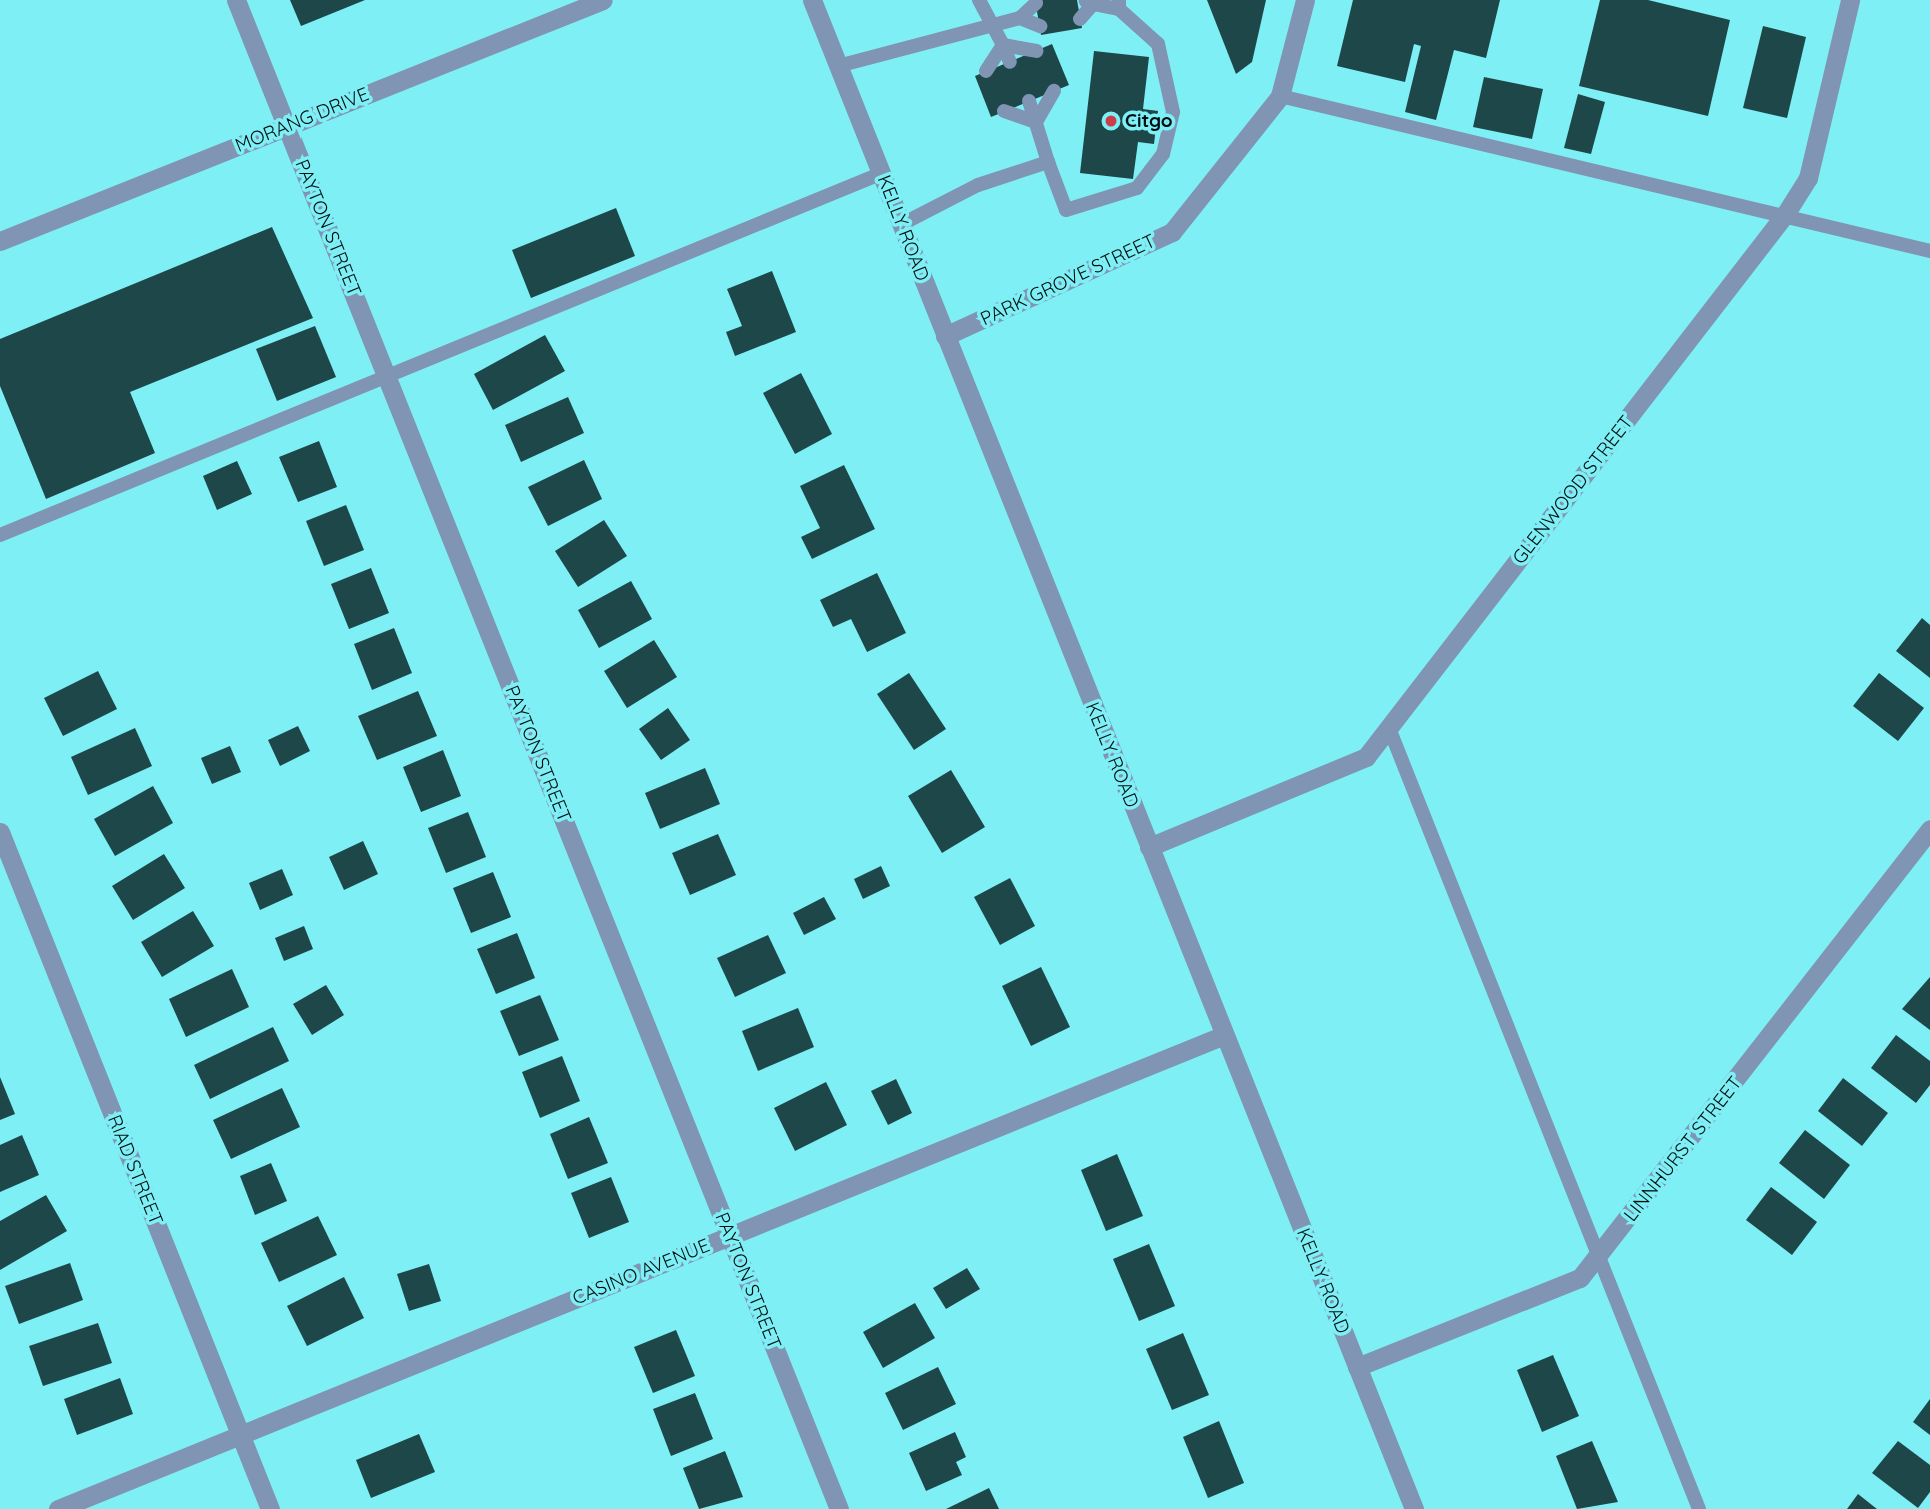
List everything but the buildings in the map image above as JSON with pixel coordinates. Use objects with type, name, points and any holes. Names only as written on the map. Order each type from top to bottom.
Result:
[{"type":"street","name":"PAYTON STREET","points":[[236,0],[839,1509]]},
{"type":"street","name":"MORANG DRIVE","points":[[0,241],[603,0]]},
{"type":"street","name":"KELLY ROAD","points":[[812,0],[1414,1509]]},
{"type":"street","name":"PARK GROVE STREET","points":[[945,336],[1171,232],[1280,96],[1305,0]]},
{"type":"street","name":"GLENWOOD STREET","points":[[1149,847],[1366,757],[1786,213],[1808,178],[1850,0]]},
{"type":"street","name":"LINNHURST STREET","points":[[1357,1367],[1580,1278],[1596,1261],[1930,829]]},
{"type":"street","name":"RIAD STREET","points":[[0,832],[270,1509]]},
{"type":"street","name":"CASINO AVENUE","points":[[58,1509],[1224,1035]]},
{"type":"lane","points":[[979,0],[1010,62]]},
{"type":"lane","points":[[1029,101],[1066,210],[1137,188],[1163,154],[1172,112],[1158,44],[1119,4],[1089,2],[1080,19]]},
{"type":"lane","points":[[838,66],[1020,18],[1036,3]]},
{"type":"lane","points":[[1020,18],[1040,26]]},
{"type":"lane","points":[[1003,45],[1036,51]]},
{"type":"lane","points":[[986,71],[1003,45]]},
{"type":"lane","points":[[1037,122],[1054,91]]},
{"type":"lane","points":[[1280,96],[1378,124],[1786,213],[1930,251]]},
{"type":"lane","points":[[1004,111],[1037,122]]},
{"type":"lane","points":[[902,224],[978,185],[1048,162]]},
{"type":"lane","points":[[0,535],[882,173]]},
{"type":"lane","points":[[1389,728],[1596,1261],[1699,1509]]},
{"type":"place","name":"Citgo","points":[[1111,121]]}]
